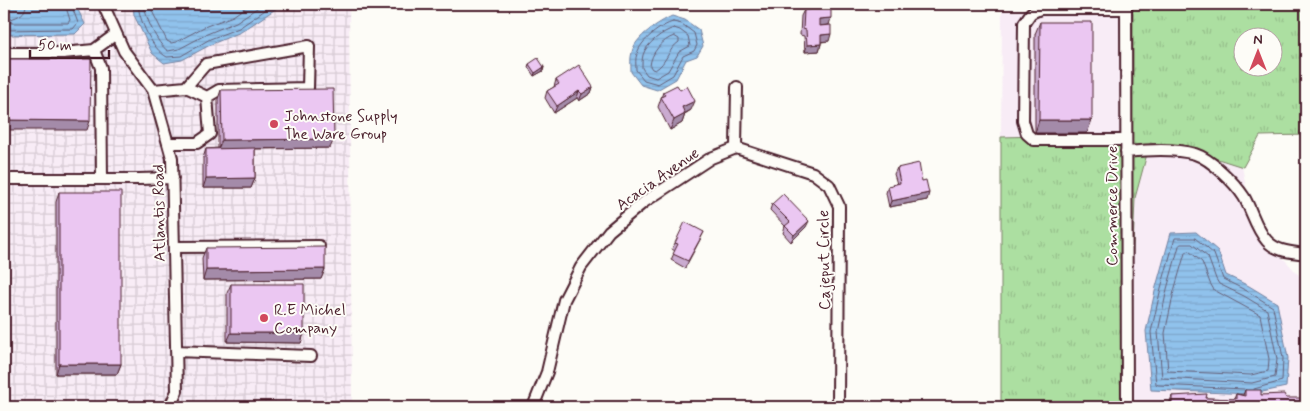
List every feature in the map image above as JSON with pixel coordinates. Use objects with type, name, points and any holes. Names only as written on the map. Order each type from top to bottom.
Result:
[{"type":"street","name":"Atlantis Road","points":[[103,4],[124,51],[153,90],[172,158],[177,390],[170,407]]},
{"type":"street","points":[[1126,6],[1040,9],[1031,13],[1024,23],[1023,121],[1027,134],[1034,140],[1126,140]]},
{"type":"street","name":"Commerce Drive","points":[[1126,6],[1127,407]]},
{"type":"street","points":[[4,53],[63,54],[94,50],[116,34]]},
{"type":"street","points":[[186,87],[206,64],[309,46],[308,88],[219,90],[207,97]]},
{"type":"street","points":[[94,50],[101,68],[102,179]]},
{"type":"street","points":[[153,90],[186,87],[207,97]]},
{"type":"street","points":[[736,148],[737,87]]},
{"type":"street","points":[[168,143],[197,144],[210,134],[207,97]]},
{"type":"street","name":"Acacia Avenue","points":[[533,407],[547,372],[564,300],[581,268],[609,231],[644,202],[711,158],[736,148]]},
{"type":"street","name":"Cajeput Circle","points":[[736,148],[813,173],[829,185],[839,206],[838,407]]},
{"type":"street","points":[[1126,152],[1160,150],[1196,154],[1217,168],[1244,197],[1256,224],[1267,242],[1283,251],[1306,254]]},
{"type":"street","points":[[4,179],[173,178]]},
{"type":"street","points":[[174,248],[319,246]]},
{"type":"street","points":[[176,351],[311,356]]},
{"type":"shaded area","points":[[4,4],[349,4],[352,407],[4,407]]},
{"type":"shaded area","points":[[1002,10],[1120,13],[1121,134],[1001,137]]},
{"type":"shaded area","points":[[1150,143],[1196,152],[1242,166],[1253,225],[1306,283],[1306,407],[1133,407],[1132,273],[1135,198]],"holes":[[[1218,251],[1226,275],[1277,303],[1151,390],[1146,331]]]},
{"type":"green space","points":[[1131,4],[1306,4],[1306,135],[1260,136],[1243,167],[1196,152],[1150,143],[1135,198],[1132,273],[1133,13],[1131,13]]},
{"type":"green space","points":[[1121,134],[1122,407],[1001,407],[1001,137]]},
{"type":"water","points":[[23,4],[75,4],[85,24],[75,34],[4,35],[4,9]]},
{"type":"water","points":[[133,4],[283,4],[241,32],[212,44],[182,60],[164,63],[152,53],[134,15]]},
{"type":"water","points":[[672,16],[685,20],[699,30],[703,46],[697,56],[686,60],[676,79],[657,90],[641,85],[631,72],[631,57],[634,46],[648,31]]},
{"type":"water","points":[[1196,232],[1218,251],[1226,275],[1277,303],[1288,358],[1286,387],[1253,394],[1151,390],[1146,331],[1171,233]]},
{"type":"building","points":[[831,8],[831,18],[819,19],[819,26],[831,25],[831,34],[821,35],[821,44],[807,45],[806,30],[803,29],[804,10]]},
{"type":"building","points":[[1040,22],[1092,22],[1092,120],[1039,120]]},
{"type":"building","points":[[538,58],[544,67],[535,73],[529,64]]},
{"type":"building","points":[[4,59],[91,59],[90,121],[4,120]]},
{"type":"building","points":[[579,65],[593,87],[582,94],[579,91],[557,106],[547,91],[559,84],[556,80]]},
{"type":"building","points":[[677,85],[680,90],[687,86],[695,101],[682,107],[685,114],[674,120],[661,97],[665,95],[663,92]]},
{"type":"building","name":"Johnstone Supply The Ware Group","points":[[333,89],[334,139],[222,140],[221,90]]},
{"type":"building","points":[[255,148],[255,178],[206,179],[206,149]]},
{"type":"building","points":[[919,163],[922,181],[926,180],[929,193],[891,201],[888,186],[900,183],[897,168]]},
{"type":"building","points":[[59,192],[121,192],[121,364],[59,364]]},
{"type":"building","points":[[783,194],[809,221],[794,235],[785,226],[790,222],[772,204]]},
{"type":"building","points":[[685,222],[704,232],[688,261],[673,254],[678,244],[675,243]]},
{"type":"building","points":[[325,247],[325,269],[206,270],[206,248]]},
{"type":"building","name":"R.E Michel Company","points":[[231,284],[304,284],[304,333],[231,333]]},
{"type":"building","points":[[1245,390],[1261,390],[1261,395],[1284,394],[1286,398],[1306,398],[1306,407],[1172,407],[1172,396],[1207,394],[1206,398],[1236,399],[1236,394],[1245,396]]},
{"type":"place","name":"Johnstone Supply The Ware Group","points":[[274,124]]},
{"type":"place","name":"R.E Michel Company","points":[[264,318]]}]
